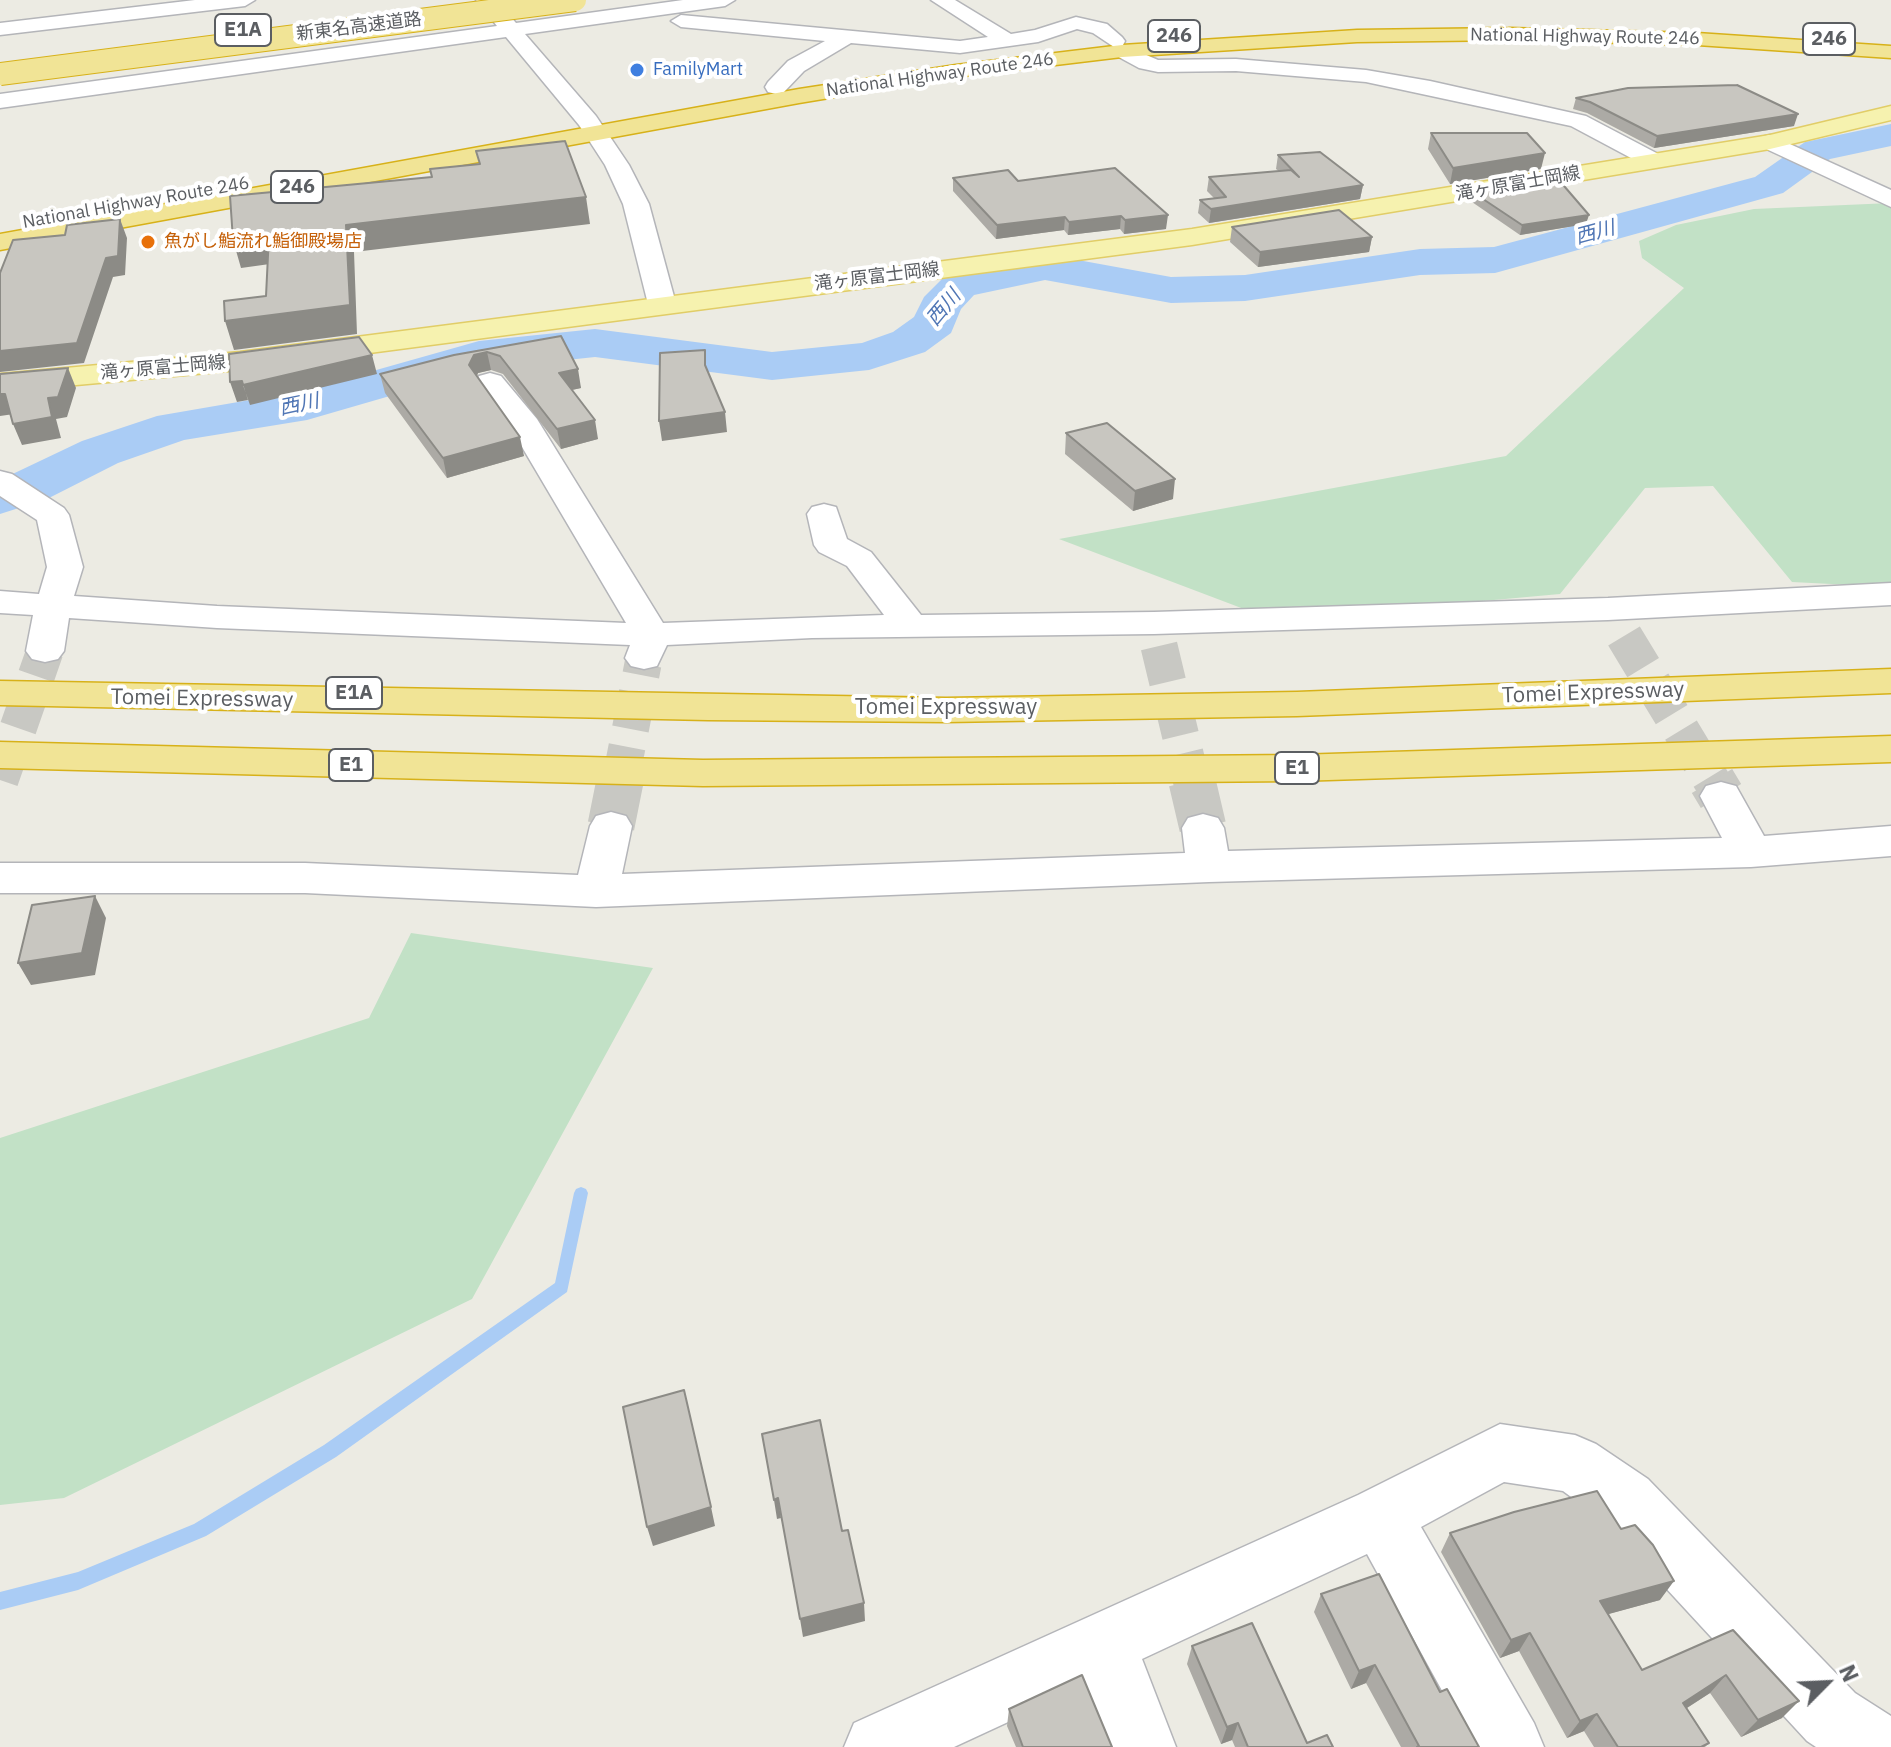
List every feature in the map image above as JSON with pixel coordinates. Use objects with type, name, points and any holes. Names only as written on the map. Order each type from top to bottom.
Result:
[{"type":"highway","name":"新東名高速道路","points":[[0,62],[486,0]]},
{"type":"highway","name":"新東名高速道路","points":[[0,75],[575,0]]},
{"type":"highway","points":[[0,46],[250,8]]},
{"type":"highway","name":"National Highway Route 246","points":[[0,242],[591,127],[776,87],[989,55],[1323,28],[1475,25],[1707,30],[1891,43]]},
{"type":"highway","name":"National Highway Route 246","points":[[0,228],[591,127],[1119,46],[1357,36],[1509,34],[1681,38],[1891,52]]},
{"type":"highway","name":"E1A","points":[[0,675],[708,708]]},
{"type":"highway","name":"Tomei Expressway","points":[[0,693],[946,710],[1297,704],[1891,681]]},
{"type":"highway","name":"E1","points":[[0,755],[703,773],[1297,768],[1891,749]]},
{"type":"highway","points":[[0,779],[87,781],[703,773]]},
{"type":"main road","name":"滝ヶ原富士岡線","points":[[0,383],[240,361],[1192,237],[1654,161],[1780,147],[1891,113]]},
{"type":"street","points":[[486,0],[591,127],[617,165],[636,204],[662,304]]},
{"type":"street","points":[[0,101],[725,0]]},
{"type":"street","points":[[941,0],[1009,41]]},
{"type":"street","points":[[668,19],[748,7]]},
{"type":"street","points":[[0,29],[250,8]]},
{"type":"street","points":[[635,16],[960,47],[1009,41],[1076,23],[1100,28],[1139,62],[1158,66],[1236,65],[1366,76],[1430,88],[1578,121],[1654,161]]},
{"type":"street","points":[[40,25],[53,93]]},
{"type":"street","points":[[776,87],[796,66],[846,37]]},
{"type":"street","points":[[1780,147],[1891,199]]},
{"type":"street","points":[[1854,182],[1891,178]]},
{"type":"street","points":[[490,382],[526,426],[647,650]]},
{"type":"street","points":[[13,489],[52,515],[60,539],[65,567],[53,606],[45,651]]},
{"type":"street","points":[[824,514],[831,545],[859,559],[911,626]]},
{"type":"street","points":[[0,602],[647,650],[911,626],[1157,635],[1616,622],[1891,594]]},
{"type":"street","points":[[1721,796],[1751,852]]},
{"type":"street","points":[[596,891],[611,826]]},
{"type":"street","points":[[0,878],[305,878],[596,891],[1206,847],[1751,852],[1891,841]]},
{"type":"street","points":[[878,1747],[1380,1516],[1500,1453],[1575,1464],[1626,1500],[1831,1717],[1877,1747]]},
{"type":"street","points":[[1380,1516],[1510,1747]]},
{"type":"street","points":[[1103,1643],[1142,1747]]},
{"type":"green space","points":[[1891,203],[1891,587],[1792,582],[1713,486],[1645,488],[1560,594],[1273,620],[1059,539],[1506,456],[1684,288],[1642,258],[1639,241],[1676,225],[1754,209]]},
{"type":"green space","points":[[411,933],[653,968],[472,1299],[64,1498],[0,1505],[0,1138],[369,1018]]},
{"type":"building","points":[[1737,85],[1798,114],[1657,136],[1576,98],[1628,88]]},
{"type":"building","points":[[1431,133],[1527,133],[1545,153],[1453,168]]},
{"type":"building","points":[[565,141],[586,197],[346,225],[350,305],[225,321],[224,301],[266,296],[269,235],[233,240],[230,196],[432,177],[430,169],[480,164],[476,151]]},
{"type":"building","points":[[1320,152],[1363,185],[1211,209],[1200,200],[1226,197],[1209,177],[1291,170],[1299,177],[1278,155]]},
{"type":"building","points":[[1115,168],[1168,215],[1069,222],[1065,217],[997,225],[953,178],[1008,170],[1018,181]]},
{"type":"building","points":[[1558,179],[1589,215],[1522,225],[1474,193]]},
{"type":"building","points":[[1339,210],[1372,237],[1260,252],[1232,227]]},
{"type":"building","points":[[120,219],[118,256],[106,258],[77,343],[0,351],[0,273],[13,240],[65,235],[67,225]]},
{"type":"building","points":[[561,336],[578,369],[559,373],[595,420],[557,429],[500,356],[487,352],[474,355],[469,365],[520,437],[443,458],[380,374],[454,355]]},
{"type":"building","points":[[359,337],[372,355],[243,385],[242,381],[230,382],[229,354]]},
{"type":"building","points":[[705,350],[705,365],[725,412],[659,421],[660,353]]},
{"type":"building","points":[[68,368],[58,397],[48,398],[52,417],[13,424],[5,394],[0,394],[0,374]]},
{"type":"building","points":[[1107,423],[1175,479],[1135,491],[1066,433]]},
{"type":"building","points":[[95,896],[82,953],[18,963],[32,905]]},
{"type":"building","points":[[684,1390],[711,1507],[647,1527],[623,1407]]},
{"type":"building","points":[[820,1420],[842,1531],[848,1530],[864,1603],[800,1619],[778,1498],[774,1500],[762,1434]]},
{"type":"building","points":[[1597,1491],[1621,1529],[1635,1525],[1653,1545],[1674,1581],[1600,1601],[1642,1670],[1733,1630],[1799,1701],[1758,1720],[1726,1675],[1683,1703],[1709,1743],[1701,1747],[1618,1747],[1597,1714],[1580,1721],[1530,1633],[1511,1640],[1450,1533],[1514,1512]]},
{"type":"building","points":[[1379,1574],[1440,1692],[1447,1689],[1479,1747],[1417,1747],[1375,1665],[1359,1671],[1321,1594]]},
{"type":"building","points":[[1252,1623],[1307,1743],[1327,1735],[1333,1747],[1248,1747],[1238,1723],[1227,1727],[1192,1646]]},
{"type":"building","points":[[1082,1675],[1112,1747],[1023,1747],[1009,1709]]},
{"type":"waterway","name":"西川","points":[[0,498],[28,488],[100,452],[175,427],[307,405],[479,355],[595,343],[772,366],[869,356],[909,342],[935,323],[940,306],[959,286],[981,278],[1045,267],[1171,290],[1245,288],[1420,262],[1495,260],[1769,185],[1818,150],[1891,135]]},
{"type":"waterway","points":[[0,1601],[78,1581],[200,1530],[330,1451],[562,1287],[581,1193]]},
{"type":"tunnel","points":[[1624,636],[1713,783]]},
{"type":"tunnel","points":[[1159,646],[1192,783]]},
{"type":"tunnel","points":[[0,780],[45,651]]},
{"type":"tunnel","points":[[620,783],[643,664]]},
{"type":"tunnel","points":[[611,826],[620,781]]},
{"type":"tunnel","points":[[1192,781],[1203,828]]},
{"type":"tunnel","points":[[1712,781],[1721,796]]},
{"type":"place","name":"FamilyMart","points":[[637,70]]},
{"type":"place","name":"魚がし鮨流れ鮨御殿場店","points":[[148,242]]}]
